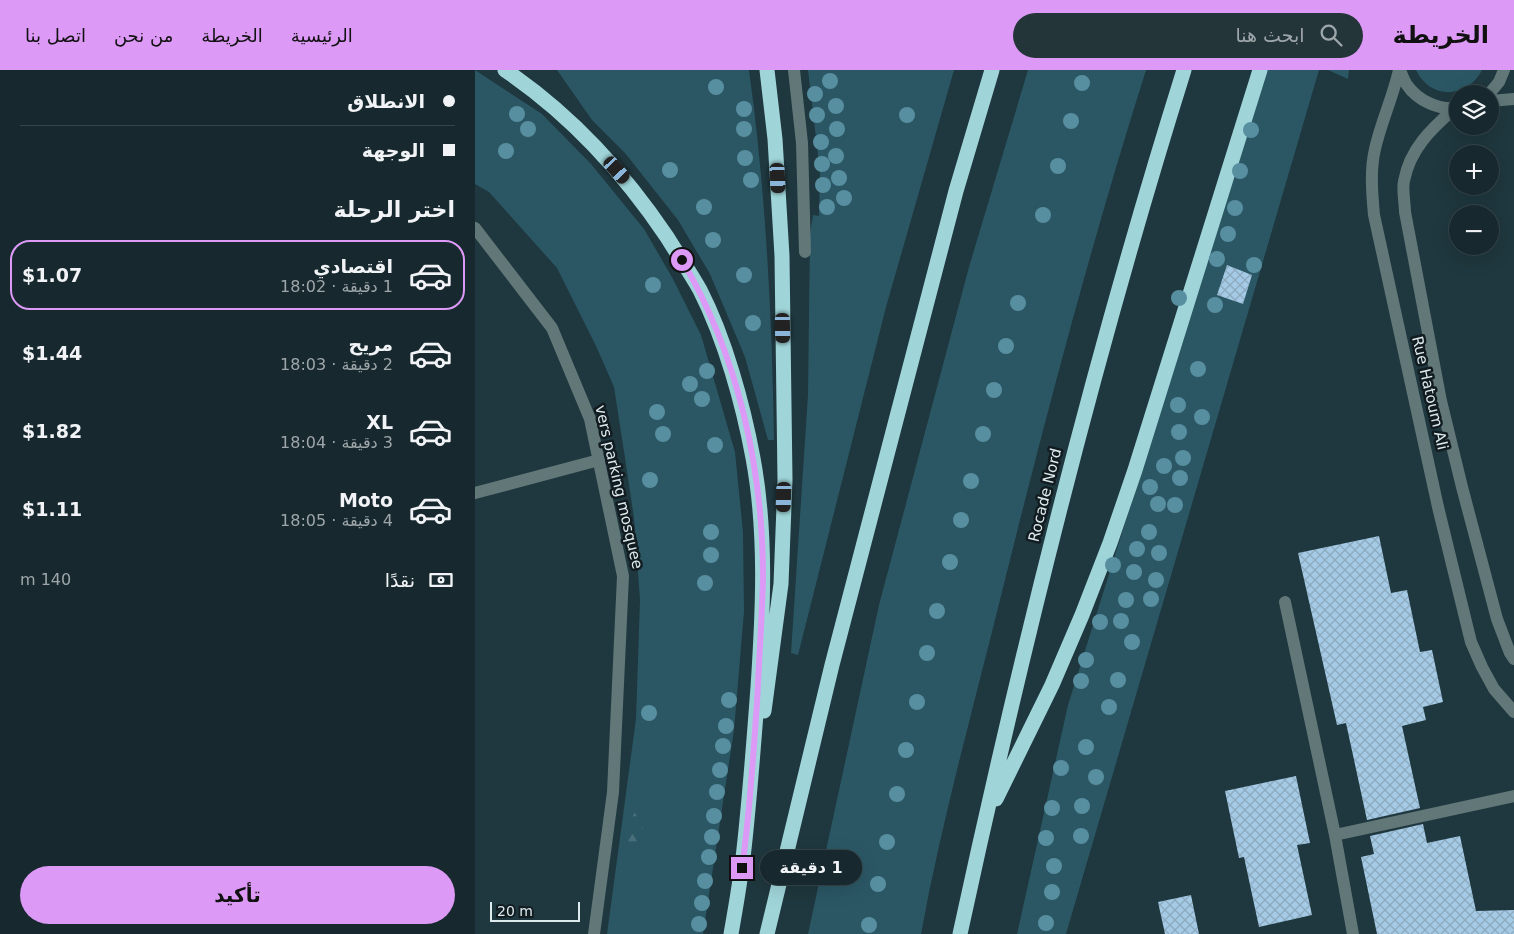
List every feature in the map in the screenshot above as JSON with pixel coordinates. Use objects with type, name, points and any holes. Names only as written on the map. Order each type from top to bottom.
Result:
[{"type":"highway","points":[[505,70],[559,112],[593,145],[628,183],[682,260],[699,290],[713,321],[743,410],[754,460],[760,511],[763,577],[751,778],[744,852],[731,934]]},
{"type":"highway","points":[[751,778],[767,697],[781,584],[785,480],[782,256],[775,139],[767,70]]},
{"type":"highway","points":[[767,934],[835,656],[954,200],[992,70]]},
{"type":"highway","name":"Rocade Nord","points":[[960,934],[1050,547],[1095,374],[1147,192],[1185,70]]},
{"type":"highway","points":[[985,820],[1020,753],[1052,685],[1110,543],[1135,470],[1260,70]]},
{"type":"street","points":[[794,70],[802,143],[805,252]]},
{"type":"street","points":[[1399,70],[1407,85],[1420,98],[1436,106],[1449,108]]},
{"type":"street","name":"Rue Hatoum Ali","points":[[1399,70],[1374,150],[1371,182],[1374,215],[1434,488],[1471,642],[1490,682],[1508,707],[1514,712]]},
{"type":"street","points":[[1496,85],[1504,70]]},
{"type":"street","points":[[1499,101],[1514,99]]},
{"type":"street","name":"Rue Hatoum Ali","points":[[1449,115],[1428,133],[1414,150],[1403,182],[1405,212],[1445,420],[1487,586],[1497,619],[1514,659]]},
{"type":"street","name":"vers parking mosquee","points":[[475,228],[551,328],[590,419],[623,576],[613,792],[594,934]]},
{"type":"street","points":[[475,493],[599,460]]},
{"type":"street","points":[[1285,602],[1335,835],[1353,934]]},
{"type":"street","points":[[1335,835],[1514,796]]},
{"type":"green space","points":[[475,70],[542,114],[591,164],[644,229],[673,279],[701,335],[735,452],[743,532],[744,612],[734,730],[703,934],[607,934],[636,719],[640,600],[634,518],[625,458],[614,387],[557,268],[489,192],[475,184]]},
{"type":"green space","points":[[557,70],[749,70],[764,208],[772,347],[774,440],[768,440],[745,357],[710,274],[678,220],[625,153],[592,120]]},
{"type":"green space","points":[[808,70],[954,70],[886,307],[798,655],[791,653],[808,395],[810,234],[813,215],[819,216],[820,172]]},
{"type":"green space","points":[[1028,70],[1146,70],[1104,208],[1047,415],[955,779],[921,934],[808,934],[879,605],[969,267]]},
{"type":"green space","points":[[1267,70],[1319,70],[1066,934],[1017,934],[1068,705]]},
{"type":"green space","points":[[1328,70],[1349,70],[1348,79]]},
{"type":"green space","points":[[1416,70],[1482,70],[1475,80],[1468,85],[1449,85],[1449,92],[1439,91],[1430,87],[1422,80]]},
{"type":"green space","points":[[646,804],[639,858],[634,849],[628,845],[626,837],[631,827],[630,821],[635,812]]},
{"type":"building","points":[[1227,265],[1252,275],[1243,304],[1217,295]]},
{"type":"building","points":[[1379,536],[1391,593],[1407,590],[1420,652],[1432,650],[1443,702],[1423,707],[1426,720],[1402,726],[1420,808],[1367,820],[1346,723],[1337,725],[1298,553]]},
{"type":"building","points":[[1296,776],[1310,843],[1297,845],[1312,915],[1259,927],[1244,857],[1239,858],[1225,791]]},
{"type":"building","points":[[1423,824],[1427,843],[1460,836],[1476,911],[1514,910],[1514,934],[1377,934],[1361,857],[1374,854],[1370,836]]},
{"type":"building","points":[[1191,895],[1199,934],[1165,934],[1158,902]]},
{"type":"route","points":[[682,260],[707,306],[743,410],[754,460],[760,511],[763,577],[761,644],[742,868]]}]
